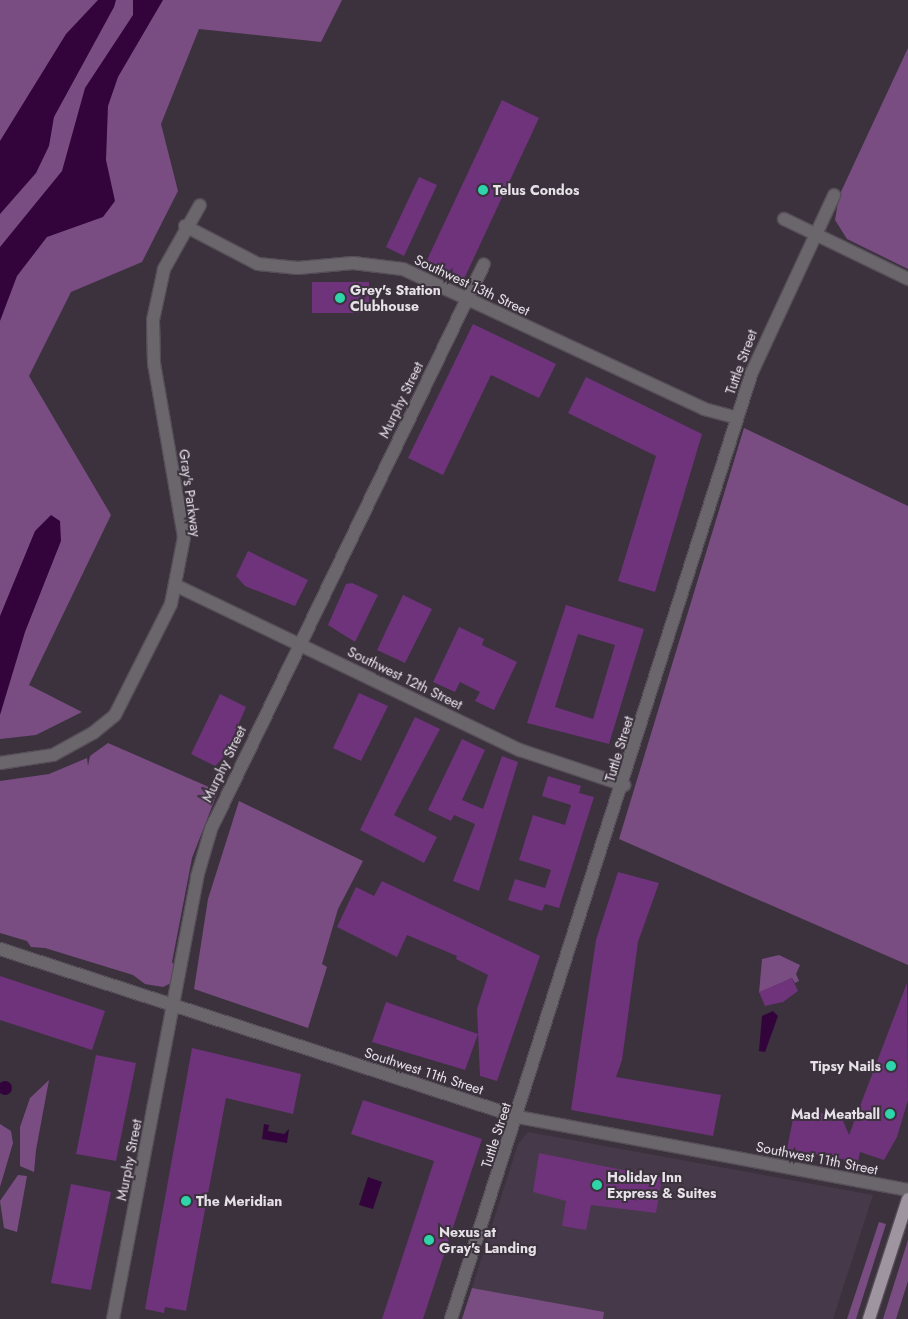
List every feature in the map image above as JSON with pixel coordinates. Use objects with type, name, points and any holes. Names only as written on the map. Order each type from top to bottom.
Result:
[{"type":"main road","points":[[869,1319],[908,1199]]},
{"type":"street","name":"Tuttle Street","points":[[451,1319],[624,785],[737,418],[766,334],[834,195]]},
{"type":"street","name":"Gray's Parkway","points":[[0,763],[53,755],[93,733],[115,715],[139,674],[177,586],[184,537],[152,338],[156,294],[185,226],[200,205]]},
{"type":"street","points":[[784,219],[908,279]]},
{"type":"street","name":"Southwest 13th Street","points":[[185,226],[258,264],[298,268],[377,264],[404,269],[704,409],[737,418]]},
{"type":"street","name":"Murphy Street","points":[[113,1319],[208,835],[484,264]]},
{"type":"street","name":"Southwest 12th Street","points":[[177,586],[537,758],[624,785]]},
{"type":"street","name":"Southwest 11th Street","points":[[0,949],[518,1117],[908,1190]]},
{"type":"shaded area","points":[[0,0],[342,0],[321,42],[199,29],[161,124],[178,191],[142,262],[71,292],[29,376],[111,515],[29,685],[82,712],[36,735],[0,739]]},
{"type":"shaded area","points":[[98,0],[116,0],[114,7],[54,117],[49,146],[36,173],[0,214],[0,141],[66,34]]},
{"type":"shaded area","points":[[133,0],[163,0],[118,77],[108,106],[106,160],[115,201],[103,217],[47,237],[17,276],[0,321],[0,247],[62,171],[85,88],[133,15]]},
{"type":"shaded area","points":[[908,48],[908,269],[847,239],[835,220],[839,196]]},
{"type":"shaded area","points":[[744,428],[908,506],[908,965],[619,839]]},
{"type":"shaded area","points":[[51,515],[60,521],[61,541],[25,632],[0,715],[0,616],[35,531]]},
{"type":"shaded area","points":[[108,743],[218,791],[192,858],[172,962],[176,969],[171,983],[163,987],[145,984],[133,975],[45,948],[31,947],[27,941],[0,933],[0,781],[49,774],[87,758],[88,766],[90,756]]},
{"type":"shaded area","points":[[239,801],[363,861],[338,909],[322,964],[327,967],[308,1028],[194,989],[208,899]]},
{"type":"shaded area","points":[[779,955],[800,965],[796,974],[799,981],[795,983],[792,978],[759,993],[762,959]]},
{"type":"shaded area","points":[[773,1011],[778,1016],[765,1052],[759,1051],[762,1016]]},
{"type":"shaded area","points":[[49,1080],[36,1150],[34,1172],[20,1166],[20,1127],[30,1098]]},
{"type":"shaded area","points":[[5,1081],[10,1083],[12,1088],[10,1093],[5,1095],[0,1093],[-2,1088],[0,1083]]},
{"type":"shaded area","points":[[0,1124],[11,1131],[13,1143],[0,1187]]},
{"type":"shaded area","points":[[264,1124],[269,1125],[268,1131],[284,1134],[289,1129],[287,1143],[262,1139]]},
{"type":"shaded area","points":[[528,1132],[873,1195],[833,1319],[462,1319],[518,1144]]},
{"type":"shaded area","points":[[18,1175],[27,1176],[17,1232],[4,1228],[0,1201]]},
{"type":"shaded area","points":[[368,1177],[382,1182],[373,1209],[359,1205]]},
{"type":"shaded area","points":[[879,1222],[886,1224],[856,1319],[847,1319]]},
{"type":"shaded area","points":[[908,1240],[908,1281],[896,1319],[883,1319]]},
{"type":"shaded area","points":[[472,1288],[604,1312],[603,1319],[462,1319]]},
{"type":"building","name":"Telus Condos","points":[[502,100],[539,118],[464,279],[426,262]]},
{"type":"building","points":[[419,177],[437,185],[404,256],[386,247]]},
{"type":"building","name":"Grey's Station Clubhouse","points":[[312,282],[369,282],[369,313],[312,313]]},
{"type":"building","points":[[473,324],[556,364],[539,398],[491,375],[443,475],[408,458]]},
{"type":"building","points":[[586,377],[702,434],[655,592],[618,581],[656,456],[568,413]]},
{"type":"building","points":[[248,551],[308,580],[295,606],[245,586],[236,576]]},
{"type":"building","points":[[352,583],[378,595],[355,642],[328,625],[346,584]]},
{"type":"building","points":[[403,595],[432,609],[405,663],[377,650]]},
{"type":"building","points":[[566,605],[644,629],[609,744],[527,723]],"holes":[[[578,634],[615,645],[593,719],[555,707]]]},
{"type":"building","points":[[459,627],[484,639],[482,645],[517,662],[494,710],[475,701],[480,692],[460,682],[455,692],[433,682]]},
{"type":"building","points":[[359,693],[388,706],[361,761],[333,748]]},
{"type":"building","points":[[220,694],[246,707],[225,756],[215,766],[191,754]]},
{"type":"building","points":[[415,717],[440,729],[394,815],[437,837],[424,863],[360,830]]},
{"type":"building","points":[[462,739],[485,750],[462,800],[483,809],[502,756],[518,762],[479,891],[453,881],[475,824],[454,815],[451,821],[428,810]]},
{"type":"building","points":[[548,776],[581,786],[579,793],[594,797],[559,908],[545,904],[542,911],[508,900],[515,879],[545,888],[551,870],[519,860],[533,815],[565,825],[571,805],[542,796]]},
{"type":"building","points":[[618,872],[659,883],[638,942],[622,1060],[616,1077],[721,1095],[713,1136],[571,1110],[596,940]]},
{"type":"building","points":[[382,881],[540,956],[497,1081],[480,1076],[477,1009],[488,975],[456,959],[457,956],[407,935],[397,957],[337,927],[356,887],[374,896]]},
{"type":"building","points":[[0,976],[105,1011],[92,1050],[0,1020]]},
{"type":"building","points":[[792,978],[798,991],[783,1002],[765,1006],[759,992]]},
{"type":"building","points":[[907,983],[908,1100],[897,1137],[884,1160],[860,1152],[858,1162],[787,1149],[795,1109],[841,1116],[849,1135]]},
{"type":"building","points":[[386,1002],[478,1034],[465,1070],[372,1042]]},
{"type":"building","name":"The Meridian","points":[[192,1048],[301,1074],[293,1114],[226,1098],[186,1311],[165,1307],[164,1313],[145,1309]]},
{"type":"building","points":[[96,1055],[136,1063],[116,1161],[76,1154]]},
{"type":"building","name":"Nexus at Gray's Landing","points":[[363,1100],[482,1139],[423,1319],[382,1319],[434,1161],[351,1134]]},
{"type":"building","name":"Holiday Inn Express & Suites","points":[[539,1153],[662,1178],[656,1213],[591,1205],[586,1230],[562,1226],[566,1201],[533,1192]]},
{"type":"building","points":[[71,1184],[111,1192],[91,1290],[51,1283]]},
{"type":"place","name":"Telus Condos","points":[[483,190]]},
{"type":"place","name":"Grey's Station Clubhouse","points":[[340,298]]},
{"type":"place","name":"Tipsy Nails","points":[[891,1066]]},
{"type":"place","name":"Mad Meatball","points":[[890,1114]]},
{"type":"place","name":"Holiday Inn Express & Suites","points":[[597,1185]]},
{"type":"place","name":"The Meridian","points":[[186,1201]]},
{"type":"place","name":"Nexus at Gray's Landing","points":[[429,1240]]}]
